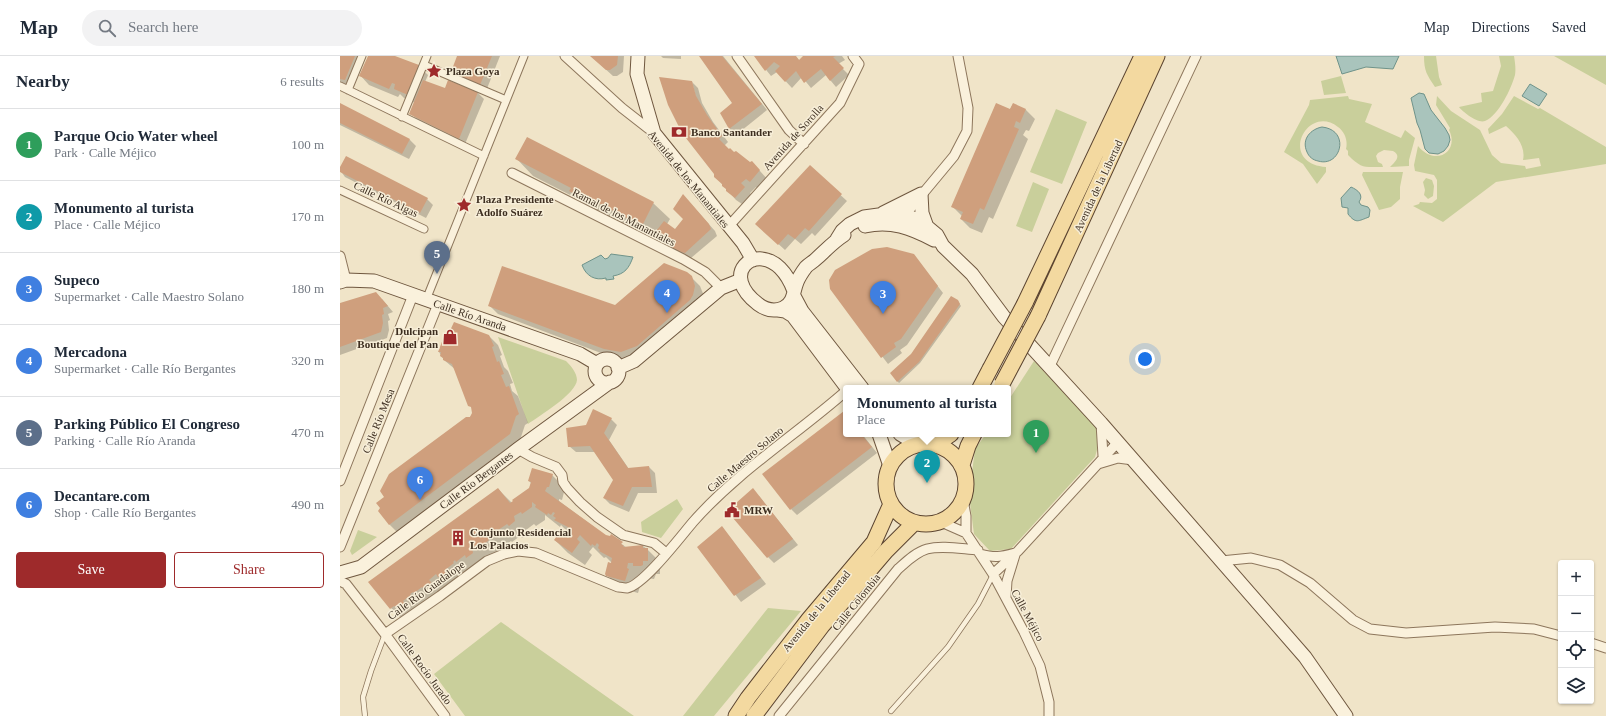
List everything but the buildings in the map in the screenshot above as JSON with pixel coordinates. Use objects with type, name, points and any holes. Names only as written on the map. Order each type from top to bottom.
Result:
[{"type":"main road","points":[[638,56],[637,74],[654,133]]},
{"type":"main road","name":"Avenida de la Libertad","points":[[982,385],[1025,302],[1142,56]]},
{"type":"main road","name":"Avenida de la Libertad","points":[[1002,385],[1038,316],[1157,56]]},
{"type":"main road","name":"Avenida de los Manantiales","points":[[654,133],[742,243],[753,260]]},
{"type":"main road","points":[[877,215],[921,194],[925,230]]},
{"type":"main road","points":[[837,239],[842,231],[850,224],[864,217],[886,214],[905,215],[919,220],[925,230]]},
{"type":"main road","points":[[778,310],[790,303],[798,280],[807,266],[837,239],[869,221],[898,221],[903,219],[905,215]]},
{"type":"main road","points":[[859,228],[888,224],[925,230],[936,235],[943,246],[972,274],[1004,317],[1118,442],[1305,657],[1346,716]]},
{"type":"main road","points":[[807,266],[780,267],[765,260],[753,260],[741,270],[741,280],[745,290],[756,303],[770,310],[785,311],[793,316],[843,385]]},
{"type":"main road","points":[[780,267],[802,311],[860,385]]},
{"type":"main road","points":[[618,368],[634,361],[721,288],[741,280]]},
{"type":"main road","name":"Calle Río Aranda","points":[[343,281],[374,281],[580,354],[597,364]]},
{"type":"main road","points":[[602,360],[610,360],[614,362],[618,368],[617,376],[610,382],[604,382],[598,379],[595,374],[597,364],[602,360]]},
{"type":"main road","name":"Calle Río Bergantes","points":[[340,573],[361,568],[518,449],[610,382]]},
{"type":"main road","points":[[880,437],[890,466]]},
{"type":"main road","points":[[905,437],[918,445]]},
{"type":"main road","points":[[936,445],[947,437]]},
{"type":"main road","points":[[962,465],[972,437]]},
{"type":"main road","points":[[918,445],[936,445],[946,449],[956,456],[962,465],[967,478],[966,492],[962,505],[953,515],[941,522],[928,524],[914,523],[901,515],[891,504],[886,492],[886,478],[890,466],[897,456],[907,449],[918,445]]},
{"type":"main road","name":"Avenida de la Libertad","points":[[736,716],[748,698],[809,619],[874,542],[891,504]]},
{"type":"main road","name":"Avenida de la Libertad","points":[[754,716],[761,704],[822,626],[886,551],[914,523]]},
{"type":"street","points":[[348,90],[362,56]]},
{"type":"street","points":[[402,117],[427,56]]},
{"type":"street","points":[[426,300],[524,56]]},
{"type":"street","name":"Avenida de los Manantiales","points":[[565,56],[622,108],[654,133]]},
{"type":"street","points":[[737,56],[789,130],[804,144]]},
{"type":"street","name":"Avenida de Sorolla","points":[[728,226],[840,103],[859,64],[853,56]]},
{"type":"street","points":[[905,215],[954,156],[967,131],[968,108],[958,56]]},
{"type":"street","points":[[1050,366],[1196,56]]},
{"type":"street","points":[[424,65],[506,100]]},
{"type":"street","points":[[340,86],[484,156]]},
{"type":"street","name":"Ramal de los Manantiales","points":[[512,173],[683,259],[704,272],[721,288]]},
{"type":"street","name":"Calle Río Algas","points":[[340,190],[424,229]]},
{"type":"street","points":[[340,256],[343,281]]},
{"type":"street","name":"Calle Río Mesa","points":[[340,481],[426,300]]},
{"type":"street","name":"Calle Río Mesa","points":[[340,547],[426,300]]},
{"type":"street","name":"Calle Maestro Solano","points":[[666,553],[697,517],[722,492],[843,391]]},
{"type":"street","points":[[1101,423],[1101,460]]},
{"type":"street","points":[[993,574],[1017,552],[1118,442]]},
{"type":"street","points":[[518,449],[532,458],[556,467],[562,475],[563,482],[567,488],[580,502],[623,535],[654,543],[666,553]]},
{"type":"street","points":[[1101,460],[1118,458],[1133,460]]},
{"type":"street","points":[[941,522],[966,533],[966,516],[963,500]]},
{"type":"street","name":"Calle Méjico","points":[[966,533],[993,574],[1040,666],[1049,702],[1049,716]]},
{"type":"street","name":"Calle Colombia","points":[[779,716],[898,569],[912,558],[926,549],[944,548],[979,552],[992,557],[999,557],[1017,552]]},
{"type":"street","name":"Calle Río Guadalope","points":[[385,634],[487,561],[504,554],[518,551],[536,553],[600,581],[618,587],[627,588],[636,584],[645,577],[666,553]]},
{"type":"street","points":[[1006,598],[1007,581],[1017,552]]},
{"type":"street","points":[[1221,561],[1251,558],[1280,565],[1310,583],[1353,620],[1370,629],[1406,633],[1495,627],[1534,629],[1558,635]]},
{"type":"street","name":"Calle Rocío Jurado","points":[[340,581],[346,584],[385,634],[445,716]]},
{"type":"street","points":[[1594,644],[1606,648]]},
{"type":"lane","points":[[892,711],[948,647],[978,604],[993,574]]},
{"type":"lane","name":"Calle Río Guadalope","points":[[365,716],[363,697],[385,634]]},
{"type":"green space","points":[[1424,56],[1436,56],[1439,77],[1442,85],[1435,87],[1426,73]]},
{"type":"green space","points":[[1499,56],[1514,56],[1515,75],[1511,87],[1500,108],[1490,118],[1485,121],[1479,121],[1459,107],[1482,102],[1481,93],[1493,91],[1501,66]]},
{"type":"green space","points":[[1554,56],[1606,56],[1606,85]]},
{"type":"green space","points":[[1341,76],[1346,93],[1324,95],[1321,81]]},
{"type":"green space","points":[[1348,96],[1349,99],[1372,104],[1365,122],[1401,138],[1405,130],[1415,138],[1409,160],[1409,166],[1390,167],[1397,159],[1397,155],[1393,151],[1384,150],[1376,156],[1378,162],[1382,164],[1383,167],[1367,167],[1360,165],[1348,155],[1345,137],[1338,127],[1327,122],[1316,123],[1308,128],[1302,136],[1300,146],[1303,156],[1311,163],[1326,167],[1326,172],[1317,184],[1303,164],[1284,152],[1309,105],[1310,100]]},
{"type":"green space","points":[[1437,96],[1451,111],[1480,130],[1492,155],[1501,163],[1525,166],[1526,169],[1541,166],[1539,158],[1523,160],[1524,155],[1522,145],[1517,137],[1506,126],[1489,134],[1488,129],[1502,114],[1514,96],[1538,109],[1540,108],[1606,147],[1606,164],[1496,182],[1443,222],[1413,206],[1419,204],[1420,202],[1432,203],[1437,199],[1437,180],[1434,175],[1415,171],[1414,165],[1418,146],[1425,152],[1438,156],[1449,150],[1451,145],[1452,138],[1449,130],[1450,128],[1436,105]]},
{"type":"green space","points":[[1056,109],[1087,122],[1062,184],[1030,172]]},
{"type":"green space","points":[[1363,172],[1403,172],[1400,187],[1400,199],[1391,207],[1379,210],[1362,175]]},
{"type":"green space","points":[[1426,178],[1432,180],[1434,186],[1433,196],[1428,199],[1424,195],[1425,190],[1423,182]]},
{"type":"green space","points":[[1033,182],[1049,189],[1032,232],[1016,226]]},
{"type":"green space","points":[[498,337],[566,361],[572,367],[576,375],[577,380],[575,386],[570,392],[528,424]]},
{"type":"green space","points":[[1034,361],[1095,426],[1100,439],[1095,457],[1011,549],[990,551],[974,534],[969,496],[975,449],[984,437],[1011,437],[1011,396]]},
{"type":"green space","points":[[677,499],[683,509],[661,538],[642,532],[641,522]]},
{"type":"green space","points":[[358,530],[377,537],[352,555],[350,551]]},
{"type":"green space","points":[[768,608],[801,611],[714,716],[683,716]]},
{"type":"green space","points":[[501,622],[634,716],[465,716],[434,674]]},
{"type":"water","points":[[1336,56],[1399,56],[1393,69],[1366,67],[1342,74]]},
{"type":"water","points":[[1530,84],[1547,94],[1539,106],[1522,96]]},
{"type":"water","points":[[1419,93],[1424,94],[1431,110],[1449,135],[1450,140],[1448,146],[1444,151],[1438,154],[1429,153],[1425,149],[1411,98]]},
{"type":"water","points":[[1322,127],[1331,130],[1337,135],[1340,141],[1340,148],[1337,154],[1326,162],[1311,158],[1305,147],[1308,135],[1314,130]]},
{"type":"water","points":[[1351,187],[1360,193],[1361,197],[1359,202],[1361,205],[1368,207],[1370,210],[1369,217],[1357,221],[1348,214],[1348,208],[1342,207],[1341,198]]},
{"type":"water","points":[[611,254],[633,257],[626,270],[621,274],[613,276],[614,279],[598,279],[588,275],[582,265],[601,255],[605,259],[608,258]]},
{"type":"place","name":"Plaza Goya","points":[[434,71]]},
{"type":"place","name":"Banco Santander","points":[[679,132]]},
{"type":"place","name":"Plaza Presidente Adolfo Suárez","points":[[464,205]]},
{"type":"place","name":"Parking Público El Congreso","points":[[437,274]]},
{"type":"place","name":"Mercadona","points":[[667,313]]},
{"type":"place","name":"Supeco","points":[[883,314]]},
{"type":"place","name":"Dulcipan Boutique del Pan","points":[[450,337]]},
{"type":"place","name":"Parque Ocio Water wheel","points":[[1036,453]]},
{"type":"place","name":"Monumento al turista","points":[[927,483]]},
{"type":"place","name":"Decantare.com","points":[[420,500]]},
{"type":"place","name":"MRW","points":[[732,510]]},
{"type":"place","name":"Conjunto Residencial Los Palacios","points":[[458,538]]}]
